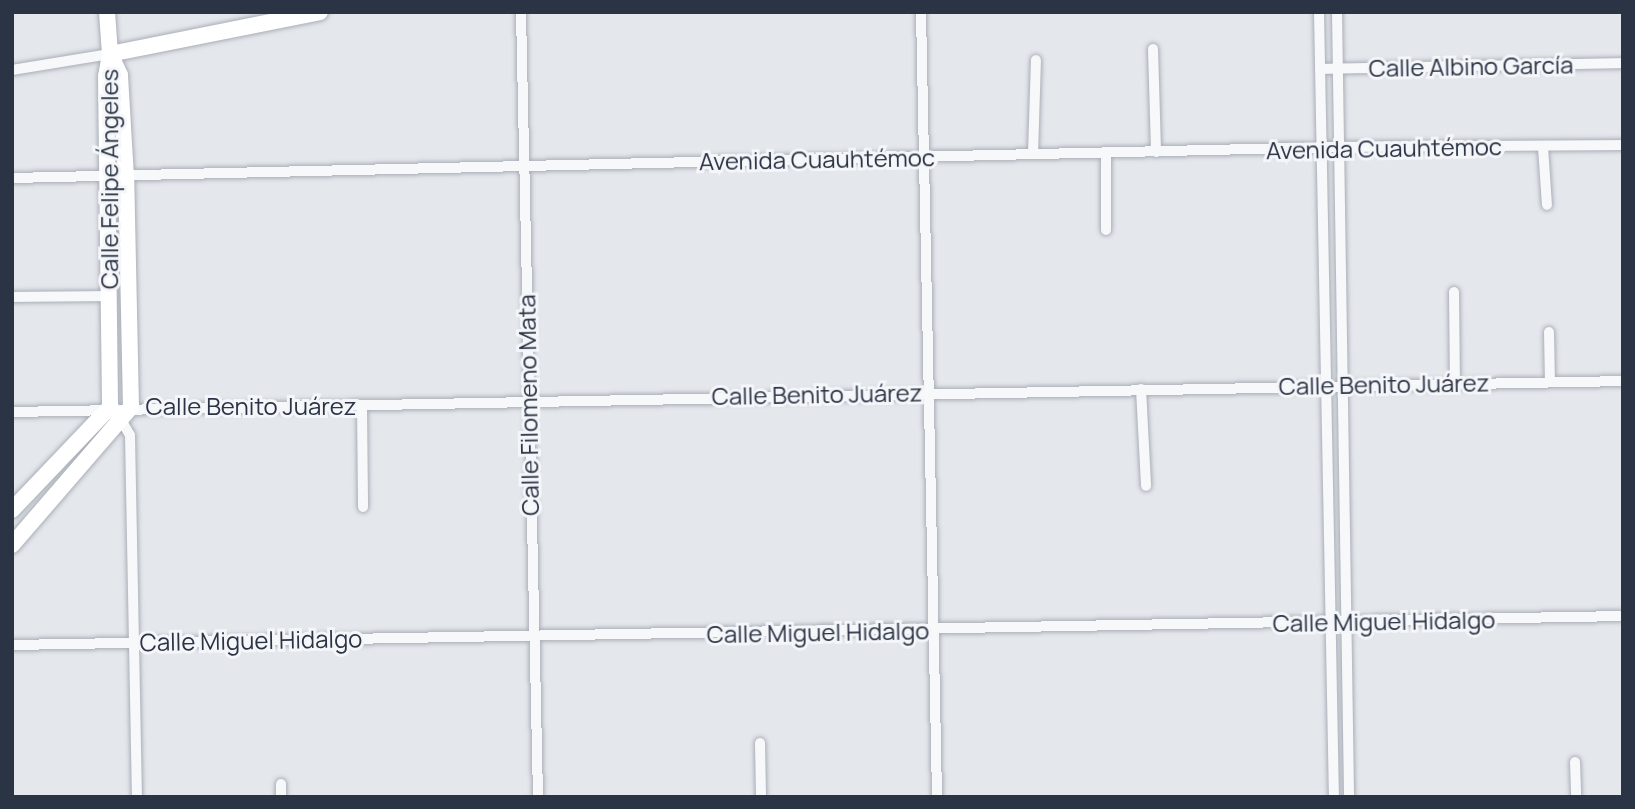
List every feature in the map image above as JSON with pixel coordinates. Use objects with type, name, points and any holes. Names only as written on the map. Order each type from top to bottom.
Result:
[{"type":"street","points":[[107,12],[110,54]]},
{"type":"street","points":[[12,70],[110,54],[320,12]]},
{"type":"street","name":"Calle Filomeno Mata","points":[[521,12],[538,797]]},
{"type":"street","points":[[921,12],[937,797]]},
{"type":"street","points":[[1319,12],[1334,797]]},
{"type":"street","points":[[1337,12],[1349,797]]},
{"type":"street","points":[[1153,49],[1156,152]]},
{"type":"street","name":"Calle Felipe Ángeles","points":[[110,54],[120,75],[126,177],[120,411]]},
{"type":"street","name":"Calle Felipe Ángeles","points":[[110,54],[106,76],[109,296],[120,411],[130,435],[137,797]]},
{"type":"street","points":[[1033,154],[1036,60]]},
{"type":"street","name":"Calle Albino García","points":[[1320,69],[1623,63]]},
{"type":"street","name":"Avenida Cuauhtémoc","points":[[12,178],[126,177],[524,163],[923,158],[1338,147],[1623,145]]},
{"type":"street","points":[[1543,147],[1546,205]]},
{"type":"street","points":[[1106,153],[1107,230]]},
{"type":"street","points":[[1322,218],[1339,218]]},
{"type":"street","points":[[1324,276],[1339,275]]},
{"type":"street","points":[[1454,292],[1455,383]]},
{"type":"street","points":[[12,297],[109,296]]},
{"type":"street","points":[[1549,332],[1550,382]]},
{"type":"street","name":"Calle Benito Juárez","points":[[12,412],[1341,384],[1623,381]]},
{"type":"street","points":[[1141,388],[1146,486]]},
{"type":"street","points":[[362,406],[363,507]]},
{"type":"street","points":[[12,510],[120,411]]},
{"type":"street","points":[[12,545],[120,411]]},
{"type":"street","points":[[1329,453],[1343,453]]},
{"type":"street","points":[[1329,504],[1344,504]]},
{"type":"street","name":"Calle Miguel Hidalgo","points":[[12,645],[1623,616]]},
{"type":"street","points":[[1333,733],[1348,733]]},
{"type":"street","points":[[760,743],[761,797]]},
{"type":"street","points":[[1575,762],[1576,797]]},
{"type":"street","points":[[281,784],[281,797]]}]
